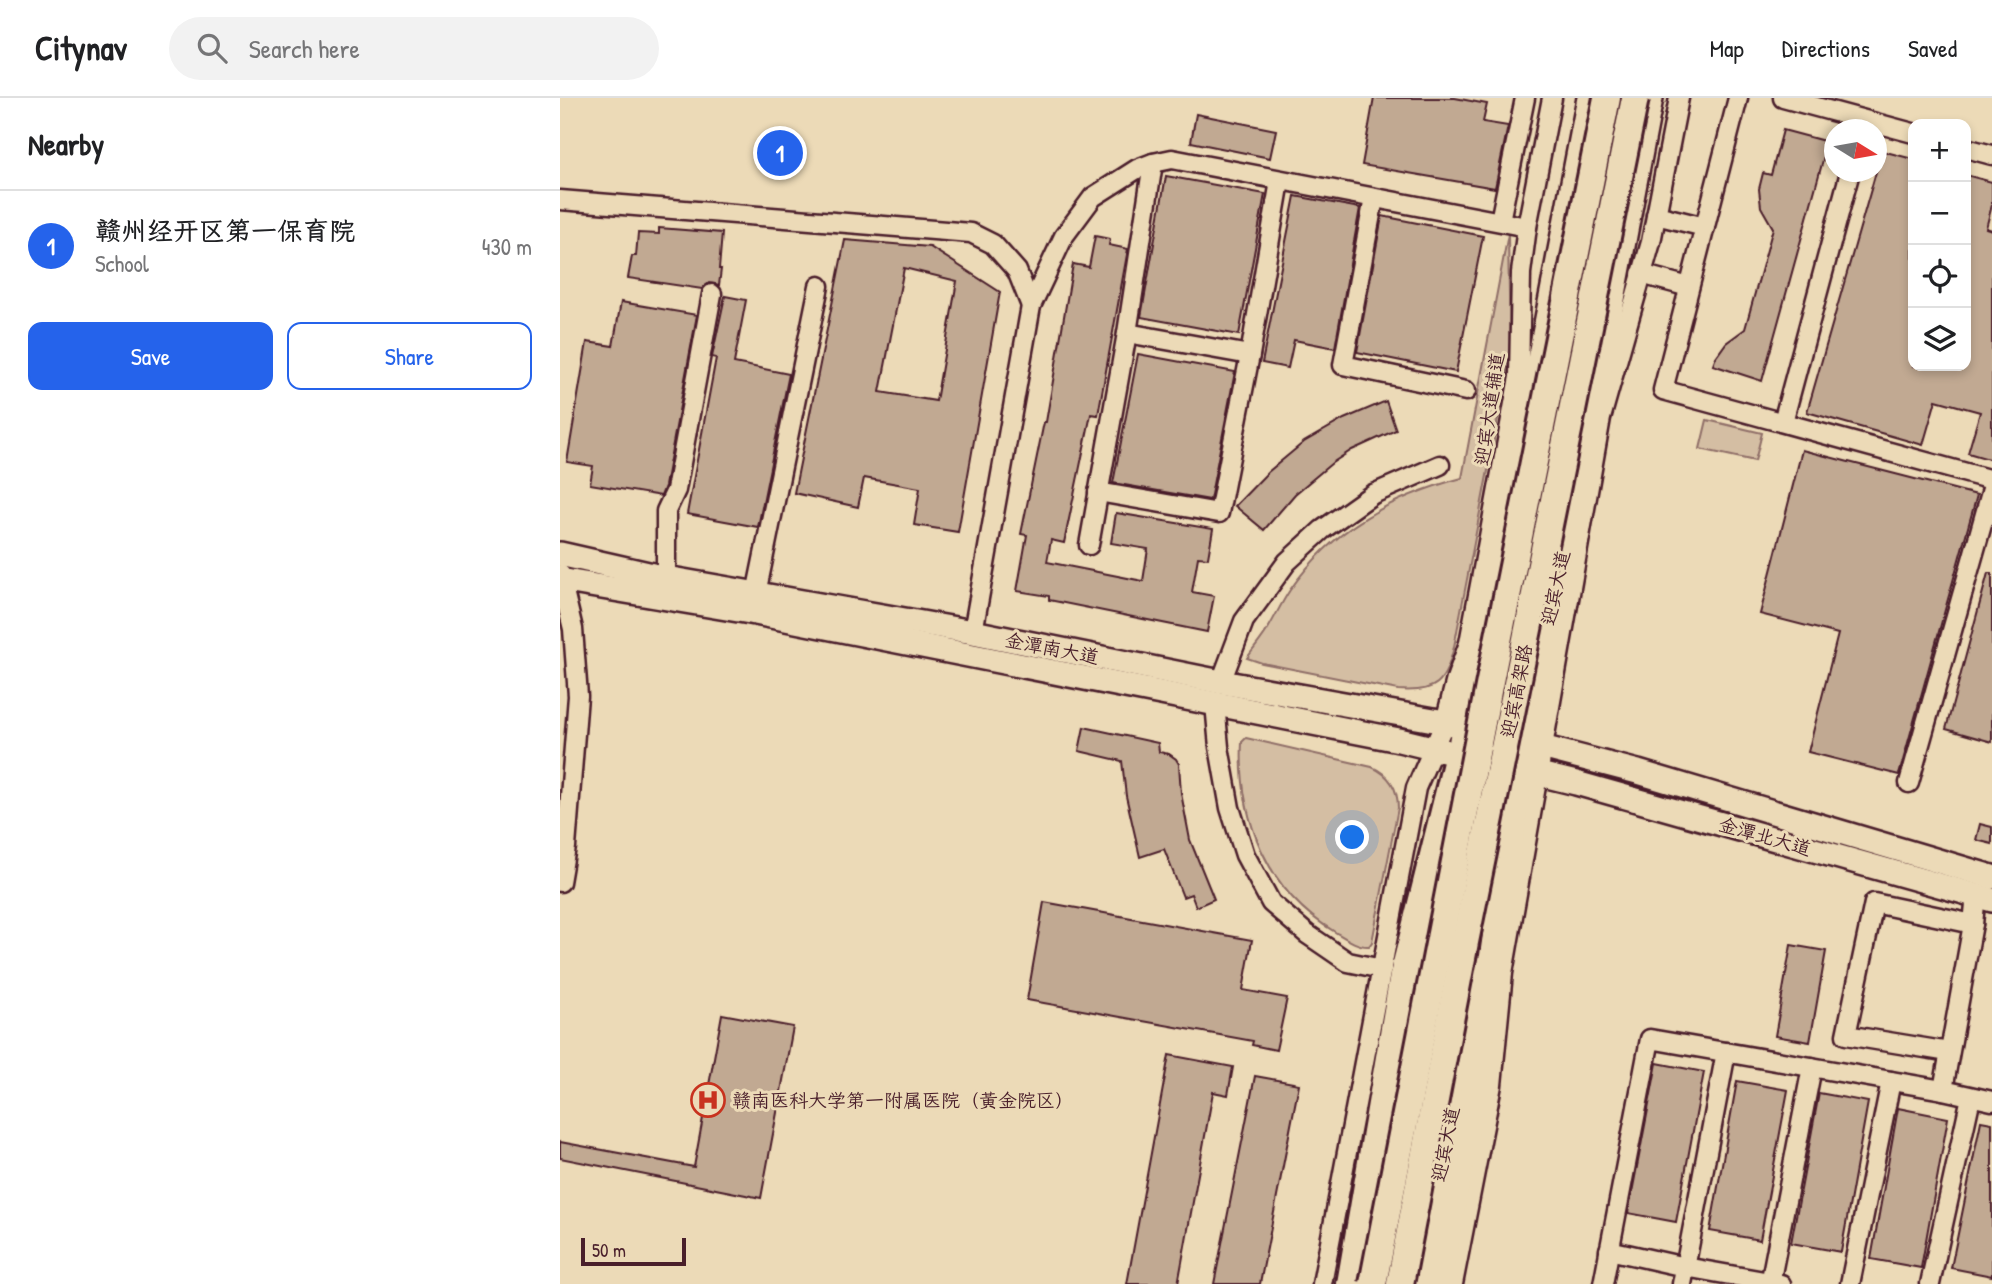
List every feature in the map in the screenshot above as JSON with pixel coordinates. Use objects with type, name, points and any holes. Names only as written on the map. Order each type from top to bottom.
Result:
[{"type":"highway","name":"迎宾高架路","points":[[1373,1284],[1542,412],[1607,98]]},
{"type":"highway","name":"迎宾高架路","points":[[1400,1284],[1465,943],[1635,98]]},
{"type":"highway","points":[[1350,1284],[1393,972],[1446,752]]},
{"type":"highway","points":[[1438,1284],[1529,772]]},
{"type":"main road","points":[[1359,1284],[1416,987],[1446,752],[1473,677],[1528,418],[1589,98]]},
{"type":"main road","name":"迎宾大道","points":[[1417,1284],[1529,772],[1534,746],[1534,690],[1590,421],[1651,98]]},
{"type":"main road","name":"金潭南大道","points":[[560,554],[666,578],[973,632],[1529,772]]},
{"type":"main road","name":"金潭南大道","points":[[560,578],[1218,693],[1455,725],[1534,746]]},
{"type":"main road","name":"金潭北大道","points":[[1534,746],[1638,772],[1992,877]]},
{"type":"main road","name":"金潭北大道","points":[[1529,772],[1984,897]]},
{"type":"street","points":[[1500,220],[1525,98]]},
{"type":"street","name":"迎宾大道辅道","points":[[1455,725],[1456,679],[1469,643],[1519,377],[1521,273],[1527,227],[1552,98]]},
{"type":"street","points":[[1534,746],[1564,621],[1601,418],[1642,274],[1679,98]]},
{"type":"street","points":[[1738,98],[1663,390],[1992,480]]},
{"type":"street","points":[[1783,98],[1847,119]]},
{"type":"street","points":[[1887,128],[1908,132]]},
{"type":"street","points":[[1971,149],[1992,155]]},
{"type":"street","points":[[973,632],[1031,306],[1064,236],[1093,197],[1138,169],[1172,159],[1527,227]]},
{"type":"street","points":[[1089,545],[1127,333],[1153,163]]},
{"type":"street","points":[[1098,492],[1219,513],[1280,181]]},
{"type":"street","points":[[1783,422],[1847,182]]},
{"type":"street","points":[[1374,198],[1343,365],[1466,391]]},
{"type":"street","points":[[560,200],[971,233],[993,244],[1017,271],[1031,306]]},
{"type":"street","points":[[1656,215],[1705,227]]},
{"type":"street","points":[[1642,274],[1689,287]]},
{"type":"street","points":[[756,593],[820,286]]},
{"type":"street","points":[[666,578],[666,511],[676,491],[712,294]]},
{"type":"street","points":[[1127,333],[1250,355]]},
{"type":"street","points":[[1322,1284],[1393,972],[1348,962],[1307,934],[1271,902],[1245,855],[1230,808],[1219,747],[1218,693],[1244,621],[1287,562],[1322,530],[1373,494],[1440,465]]},
{"type":"street","points":[[1909,783],[1992,489]]},
{"type":"street","points":[[560,578],[573,629],[578,696],[566,847],[560,882]]},
{"type":"street","points":[[1453,1284],[1492,1085],[1503,973],[1529,772]]},
{"type":"street","points":[[1943,1090],[1973,924],[1984,897]]},
{"type":"street","points":[[1949,1052],[1846,1035],[1874,903],[1973,924]]},
{"type":"street","points":[[1603,1284],[1650,1039],[1992,1101]]},
{"type":"street","points":[[1684,1276],[1726,1052]]},
{"type":"street","points":[[1609,1250],[1684,1276],[1774,1283],[1812,1068]]},
{"type":"street","points":[[1850,1284],[1891,1081]]},
{"type":"street","points":[[1930,1284],[1970,1097]]},
{"type":"shaded area","points":[[1508,234],[1510,356],[1454,647],[1443,677],[1431,687],[1398,690],[1247,658],[1307,568],[1345,532],[1388,505],[1462,478]]},
{"type":"shaded area","points":[[1707,420],[1762,433],[1755,461],[1700,449]]},
{"type":"shaded area","points":[[1246,738],[1372,767],[1392,783],[1398,808],[1372,942],[1369,946],[1347,939],[1311,915],[1291,896],[1275,874],[1252,825],[1245,798],[1242,742]]},
{"type":"building","points":[[1374,98],[1455,98],[1487,104],[1483,122],[1508,126],[1495,188],[1362,165]]},
{"type":"building","points":[[1196,114],[1276,130],[1270,158],[1191,142]]},
{"type":"building","points":[[1783,130],[1824,141],[1824,156],[1762,381],[1713,365],[1726,343],[1745,329],[1773,228],[1761,207],[1759,189],[1763,173],[1771,175]]},
{"type":"building","points":[[1887,152],[1908,158],[1908,371],[1971,371],[1971,176],[1992,182],[1992,205],[1986,228],[1992,230],[1992,460],[1968,453],[1980,412],[1936,400],[1923,445],[1807,412],[1873,182],[1887,182]]},
{"type":"building","points":[[1166,176],[1265,194],[1239,335],[1141,317]]},
{"type":"building","points":[[1295,196],[1360,208],[1335,348],[1294,340],[1288,368],[1262,363]]},
{"type":"building","points":[[1382,216],[1483,236],[1456,372],[1357,352]]},
{"type":"building","points":[[659,228],[722,233],[719,285],[709,283],[702,289],[628,278],[632,256],[636,256],[638,233],[659,234]]},
{"type":"building","points":[[1095,236],[1110,239],[1109,245],[1128,249],[1098,415],[1091,414],[1064,543],[1051,540],[1047,562],[1143,581],[1148,549],[1111,543],[1116,513],[1213,529],[1208,558],[1198,557],[1192,592],[1214,596],[1207,632],[1017,591],[1027,535],[1021,534],[1046,422],[1073,264],[1089,267]]},
{"type":"building","points":[[845,240],[930,247],[1000,292],[958,532],[914,525],[920,488],[864,478],[858,507],[794,493]],"holes":[[[904,268],[957,281],[936,401],[880,392]]]},
{"type":"building","points":[[725,296],[746,300],[734,363],[789,374],[758,527],[687,514],[716,358],[712,357]]},
{"type":"building","points":[[621,302],[697,315],[661,496],[590,484],[593,466],[567,462],[587,342],[613,346]]},
{"type":"building","points":[[1138,354],[1235,372],[1210,500],[1113,483]]},
{"type":"building","points":[[1386,401],[1396,430],[1352,450],[1332,463],[1295,494],[1264,530],[1235,506],[1268,472],[1304,442],[1344,419]]},
{"type":"building","points":[[1802,450],[1977,495],[1899,775],[1808,752],[1838,634],[1760,614]]},
{"type":"building","points":[[1988,573],[1992,573],[1992,742],[1946,729]]},
{"type":"building","points":[[1084,727],[1158,743],[1159,752],[1176,759],[1179,764],[1181,793],[1190,840],[1214,899],[1196,907],[1191,894],[1183,897],[1164,849],[1140,857],[1126,796],[1122,761],[1079,751]]},
{"type":"building","points":[[1980,824],[1992,827],[1992,844],[1976,840]]},
{"type":"building","points":[[1044,902],[1252,940],[1243,990],[1287,998],[1276,1050],[1252,1045],[1253,1041],[1027,1000]]},
{"type":"building","points":[[1791,945],[1826,951],[1810,1042],[1775,1036]]},
{"type":"building","points":[[722,1014],[793,1027],[761,1198],[560,1158],[560,1142],[694,1167]]},
{"type":"building","points":[[1169,1055],[1233,1067],[1228,1095],[1213,1092],[1178,1284],[1127,1284]]},
{"type":"building","points":[[1657,1063],[1704,1072],[1676,1222],[1628,1213]]},
{"type":"building","points":[[1255,1076],[1299,1084],[1260,1284],[1214,1284]]},
{"type":"building","points":[[1737,1081],[1788,1090],[1760,1240],[1710,1231]]},
{"type":"building","points":[[1819,1093],[1868,1102],[1841,1252],[1791,1243]]},
{"type":"building","points":[[1898,1108],[1948,1118],[1921,1268],[1871,1259]]},
{"type":"building","points":[[1981,1121],[1992,1123],[1992,1276],[1951,1268]]},
{"type":"place","name":"赣州经开区第一保育院","points":[[780,153]]},
{"type":"place","name":"赣南医科大学第一附属医院（黄金院区）","points":[[708,1100]]}]
